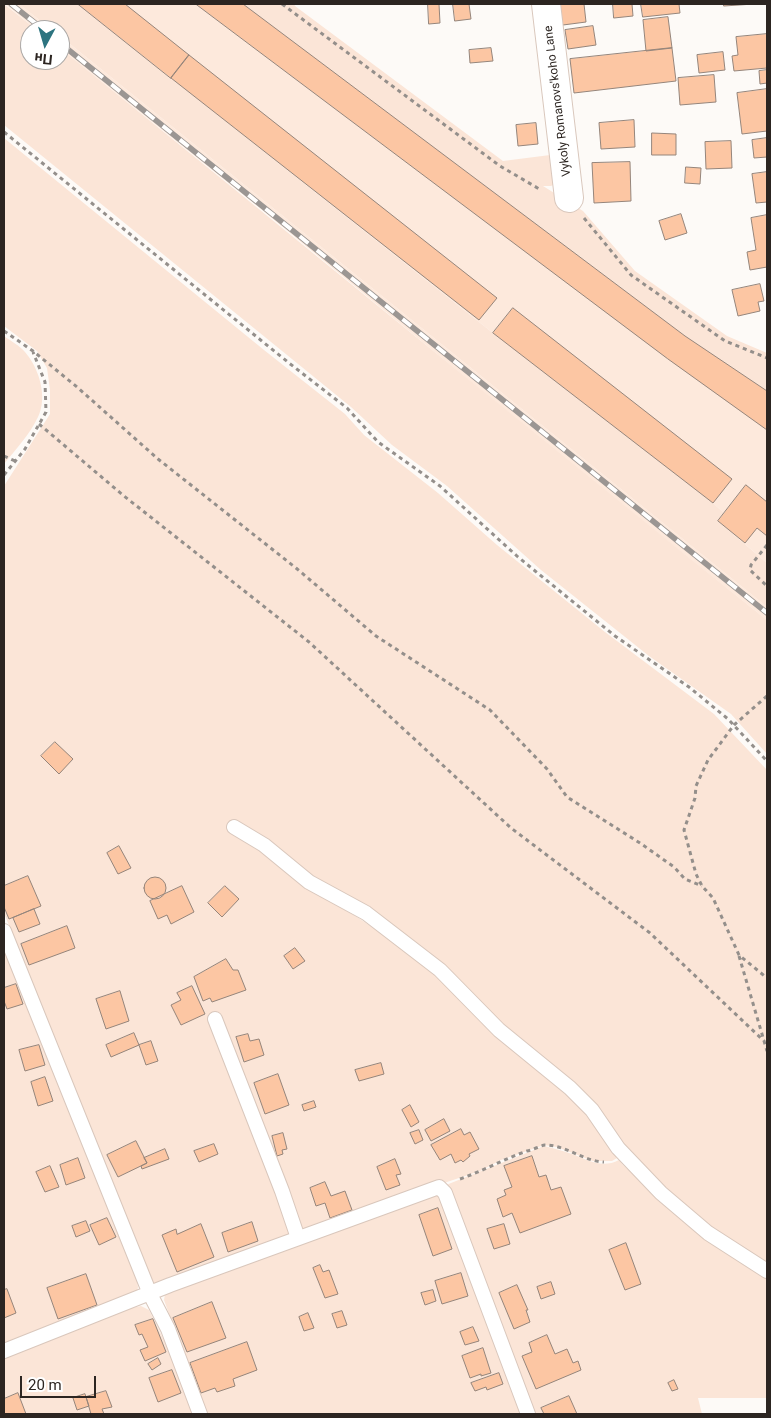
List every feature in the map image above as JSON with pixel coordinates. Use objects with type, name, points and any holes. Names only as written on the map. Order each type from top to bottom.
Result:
[{"type":"street","name":"Vykoly Romanovs'koho Lane","points":[[546,4],[569,198]]},
{"type":"lane","points":[[234,828],[264,845],[309,882],[366,913],[440,970],[499,1030],[570,1088],[592,1110],[618,1148],[661,1193],[708,1233],[767,1271]]},
{"type":"lane","points":[[4,931],[150,1294],[168,1329],[200,1414]]},
{"type":"lane","points":[[215,1019],[298,1238]]},
{"type":"lane","points":[[4,1351],[150,1294],[439,1186],[445,1193],[460,1229],[528,1414]]},
{"type":"path","points":[[282,4],[500,166],[538,189],[569,198],[631,275],[725,341],[767,358]]},
{"type":"path","points":[[4,132],[347,408],[378,442],[440,486],[518,557],[615,636],[689,687],[734,725],[767,761]]},
{"type":"path","points":[[4,331],[77,387],[158,459],[296,568],[376,636],[490,710],[546,769],[567,797],[640,843],[674,867],[685,879],[702,886]]},
{"type":"path","points":[[4,475],[25,449],[46,412],[45,382],[32,351]]},
{"type":"path","points":[[39,424],[124,496],[309,642],[511,828],[650,933],[764,1041]]},
{"type":"path","points":[[4,456],[16,460]]},
{"type":"path","points":[[767,545],[751,565],[750,570],[767,586]]},
{"type":"path","points":[[767,696],[734,725],[708,760],[696,786],[695,798],[684,830],[696,874],[702,886],[713,898],[739,955],[767,1051]]},
{"type":"path","points":[[739,955],[767,978]]},
{"type":"path","points":[[439,1186],[480,1172],[503,1160],[544,1145],[555,1147],[593,1162],[612,1163],[625,1155]]},
{"type":"shaded area","points":[[4,4],[24,20],[20,20],[20,70],[70,70],[70,56],[767,620],[767,754],[731,714],[649,656],[541,570],[447,486],[392,445],[351,407],[4,125]]},
{"type":"shaded area","points":[[5,4],[19,4],[39,20],[25,20]]},
{"type":"shaded area","points":[[19,4],[78,4],[493,333],[713,503],[724,513],[718,521],[767,563],[767,607],[70,44],[70,20],[39,20]]},
{"type":"shaded area","points":[[78,4],[243,4],[685,336],[767,391],[767,563],[718,521],[724,513],[713,503],[493,333]]},
{"type":"shaded area","points":[[243,4],[294,4],[503,161],[558,154],[557,183],[551,186],[543,186],[583,211],[635,271],[727,336],[767,353],[767,391],[685,336]]},
{"type":"shaded area","points":[[70,44],[767,607],[767,620],[578,470],[262,210],[70,56]]},
{"type":"shaded area","points":[[4,138],[345,414],[364,435],[438,493],[497,545],[605,632],[714,714],[767,770],[767,1266],[701,1222],[641,1167],[598,1113],[562,1076],[493,1019],[433,959],[365,906],[308,875],[269,842],[234,822],[227,828],[260,850],[317,894],[357,917],[411,953],[589,1114],[617,1158],[612,1161],[593,1161],[557,1147],[544,1145],[501,1160],[480,1171],[427,1187],[157,1286],[154,1285],[4,913],[4,486],[50,414],[50,390],[47,368],[37,351],[4,326]]},
{"type":"shaded area","points":[[4,336],[21,348],[30,359],[38,374],[42,401],[35,423],[4,464]]},
{"type":"shaded area","points":[[4,941],[134,1265],[138,1287],[137,1293],[4,1346]]},
{"type":"shaded area","points":[[544,1146],[595,1163],[607,1164],[619,1160],[654,1193],[752,1270],[767,1278],[767,1398],[698,1398],[702,1414],[533,1414],[446,1185]]},
{"type":"shaded area","points":[[437,1189],[524,1414],[205,1414],[164,1300],[165,1294],[172,1288]]},
{"type":"shaded area","points":[[141,1306],[149,1310],[172,1356],[194,1414],[4,1414],[4,1356],[122,1310]]},
{"type":"building","points":[[78,4],[125,4],[189,55],[171,78]]},
{"type":"building","points":[[196,4],[243,4],[685,336],[767,391],[767,430],[668,359]]},
{"type":"building","points":[[428,4],[439,4],[440,23],[429,24]]},
{"type":"building","points":[[453,4],[469,4],[471,19],[455,21]]},
{"type":"building","points":[[560,4],[584,4],[586,22],[563,25]]},
{"type":"building","points":[[613,4],[632,4],[633,16],[614,18]]},
{"type":"building","points":[[641,4],[679,4],[680,13],[643,17]]},
{"type":"building","points":[[724,4],[754,4],[724,6]]},
{"type":"building","points":[[668,17],[672,48],[646,51],[643,20]]},
{"type":"building","points":[[593,26],[596,45],[568,49],[565,30]]},
{"type":"building","points":[[767,34],[767,68],[734,71],[732,56],[738,55],[736,37]]},
{"type":"building","points":[[491,48],[493,61],[470,63],[469,50]]},
{"type":"building","points":[[672,48],[676,81],[574,93],[570,59]]},
{"type":"building","points":[[723,52],[725,70],[699,73],[697,55]]},
{"type":"building","points":[[189,55],[497,298],[479,320],[171,78]]},
{"type":"building","points":[[767,70],[767,83],[760,84],[759,71]]},
{"type":"building","points":[[714,75],[716,102],[680,105],[678,78]]},
{"type":"building","points":[[767,89],[767,131],[742,134],[737,93]]},
{"type":"building","points":[[634,120],[635,147],[601,149],[599,123]]},
{"type":"building","points":[[536,123],[538,144],[518,146],[516,125]]},
{"type":"building","points":[[652,133],[676,134],[676,155],[652,155]]},
{"type":"building","points":[[767,138],[767,157],[754,158],[752,140]]},
{"type":"building","points":[[731,141],[732,168],[706,169],[705,142]]},
{"type":"building","points":[[630,162],[631,201],[594,203],[592,163]]},
{"type":"building","points":[[686,167],[701,168],[700,184],[685,183]]},
{"type":"building","points":[[767,172],[767,202],[756,203],[752,174]]},
{"type":"building","points":[[681,214],[687,233],[665,240],[659,221]]},
{"type":"building","points":[[767,215],[767,267],[750,270],[747,252],[756,250],[751,218]]},
{"type":"building","points":[[760,284],[764,301],[758,302],[760,311],[738,316],[732,290]]},
{"type":"building","points":[[513,308],[732,479],[713,503],[493,333]]},
{"type":"building","points":[[746,485],[767,502],[767,536],[757,528],[745,543],[718,521]]},
{"type":"building","points":[[55,742],[73,759],[59,774],[41,756]]},
{"type":"building","points":[[119,846],[131,868],[118,874],[107,853]]},
{"type":"building","points":[[28,876],[41,906],[9,919],[4,907],[4,886]]},
{"type":"building","points":[[155,877],[163,880],[166,888],[163,896],[155,899],[147,896],[144,888],[147,880]]},
{"type":"building","points":[[182,886],[194,912],[171,924],[167,915],[158,919],[150,901]]},
{"type":"building","points":[[225,886],[239,899],[222,917],[208,903]]},
{"type":"building","points":[[34,909],[40,924],[19,932],[13,918]]},
{"type":"building","points":[[67,926],[75,948],[29,965],[21,944]]},
{"type":"building","points":[[295,948],[305,961],[293,969],[284,956]]},
{"type":"building","points":[[226,959],[233,970],[238,970],[246,990],[212,1002],[210,998],[203,1001],[194,977]]},
{"type":"building","points":[[16,984],[23,1004],[7,1009],[4,1001],[4,988]]},
{"type":"building","points":[[192,986],[205,1014],[181,1025],[171,1005],[181,1000],[177,993]]},
{"type":"building","points":[[120,991],[129,1021],[106,1029],[96,999]]},
{"type":"building","points":[[134,1033],[139,1045],[111,1057],[106,1045]]},
{"type":"building","points":[[248,1034],[250,1041],[259,1039],[264,1055],[244,1062],[236,1037]]},
{"type":"building","points":[[151,1041],[158,1061],[146,1065],[139,1045]]},
{"type":"building","points":[[39,1045],[45,1065],[25,1071],[19,1050]]},
{"type":"building","points":[[381,1063],[384,1074],[359,1081],[355,1070]]},
{"type":"building","points":[[278,1074],[289,1105],[265,1114],[254,1083]]},
{"type":"building","points":[[45,1077],[53,1101],[38,1106],[31,1082]]},
{"type":"building","points":[[314,1101],[316,1107],[304,1111],[302,1105]]},
{"type":"building","points":[[410,1105],[419,1122],[411,1127],[402,1110]]},
{"type":"building","points":[[444,1119],[450,1131],[431,1141],[425,1130]]},
{"type":"building","points":[[461,1129],[464,1135],[470,1132],[479,1149],[469,1154],[470,1156],[463,1162],[461,1160],[455,1163],[451,1154],[440,1160],[431,1145]]},
{"type":"building","points":[[419,1130],[423,1140],[415,1144],[410,1133]]},
{"type":"building","points":[[283,1133],[287,1149],[282,1150],[283,1154],[277,1156],[272,1136]]},
{"type":"building","points":[[136,1141],[147,1163],[118,1177],[107,1155]]},
{"type":"building","points":[[214,1144],[218,1154],[199,1162],[194,1151]]},
{"type":"building","points":[[165,1149],[169,1159],[142,1169],[141,1166],[147,1163],[144,1158]]},
{"type":"building","points":[[532,1156],[539,1177],[546,1175],[551,1190],[561,1187],[571,1214],[520,1233],[512,1213],[503,1217],[497,1199],[506,1195],[504,1190],[512,1187],[504,1166]]},
{"type":"building","points":[[78,1158],[85,1178],[66,1185],[60,1165]]},
{"type":"building","points":[[395,1159],[401,1174],[396,1175],[400,1185],[386,1190],[377,1167]]},
{"type":"building","points":[[50,1166],[59,1187],[45,1192],[36,1172]]},
{"type":"building","points":[[325,1182],[331,1196],[345,1191],[352,1210],[330,1218],[325,1203],[316,1206],[310,1188]]},
{"type":"building","points":[[438,1208],[452,1249],[433,1256],[419,1215]]},
{"type":"building","points":[[107,1218],[116,1237],[99,1245],[90,1225]]},
{"type":"building","points":[[86,1221],[90,1231],[76,1237],[72,1226]]},
{"type":"building","points":[[252,1222],[258,1241],[228,1252],[222,1233]]},
{"type":"building","points":[[201,1224],[214,1257],[177,1272],[162,1235],[176,1229],[177,1234]]},
{"type":"building","points":[[504,1224],[510,1244],[494,1249],[487,1229]]},
{"type":"building","points":[[626,1243],[641,1284],[625,1290],[609,1250]]},
{"type":"building","points":[[320,1265],[323,1272],[329,1270],[338,1294],[325,1298],[313,1268]]},
{"type":"building","points":[[461,1273],[468,1296],[442,1304],[435,1281]]},
{"type":"building","points":[[86,1274],[97,1305],[58,1319],[47,1288]]},
{"type":"building","points":[[551,1282],[555,1294],[541,1299],[537,1287]]},
{"type":"building","points":[[517,1285],[528,1310],[526,1310],[530,1322],[514,1329],[499,1293]]},
{"type":"building","points":[[7,1289],[16,1313],[4,1318],[4,1290]]},
{"type":"building","points":[[433,1290],[436,1301],[425,1305],[421,1293]]},
{"type":"building","points":[[212,1302],[226,1338],[187,1352],[173,1318]]},
{"type":"building","points":[[342,1311],[347,1325],[337,1328],[332,1314]]},
{"type":"building","points":[[308,1313],[314,1328],[304,1331],[299,1317]]},
{"type":"building","points":[[153,1319],[166,1352],[145,1361],[140,1350],[148,1347],[142,1334],[139,1335],[135,1325]]},
{"type":"building","points":[[473,1327],[479,1341],[465,1345],[460,1332]]},
{"type":"building","points":[[547,1335],[555,1354],[567,1349],[573,1363],[578,1361],[581,1370],[536,1389],[522,1356],[532,1352],[529,1343]]},
{"type":"building","points":[[247,1342],[257,1370],[233,1379],[235,1386],[217,1392],[215,1388],[201,1393],[190,1363]]},
{"type":"building","points":[[483,1348],[491,1373],[470,1378],[462,1356]]},
{"type":"building","points":[[158,1358],[161,1364],[152,1370],[148,1364]]},
{"type":"building","points":[[172,1370],[181,1393],[158,1402],[149,1378]]},
{"type":"building","points":[[499,1373],[503,1384],[487,1390],[486,1387],[475,1391],[471,1383]]},
{"type":"building","points":[[674,1380],[678,1389],[672,1391],[668,1383]]},
{"type":"building","points":[[106,1391],[112,1407],[102,1409],[104,1414],[91,1414],[86,1397]]},
{"type":"building","points":[[18,1393],[26,1414],[4,1414],[4,1399]]},
{"type":"building","points":[[85,1394],[89,1406],[77,1410],[73,1398]]},
{"type":"building","points":[[569,1396],[577,1414],[544,1414],[541,1408]]},
{"type":"railway","points":[[11,4],[31,20]]},
{"type":"railway","points":[[70,51],[767,613]]}]
